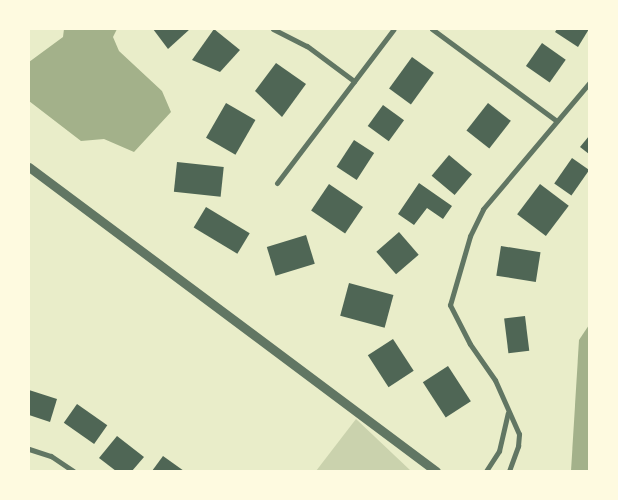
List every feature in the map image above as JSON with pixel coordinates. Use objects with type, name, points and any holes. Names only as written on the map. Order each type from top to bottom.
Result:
[{"type":"street","points":[[273,29],[308,46],[354,81]]},
{"type":"street","points":[[277,182],[394,29]]},
{"type":"street","points":[[432,29],[557,121]]},
{"type":"street","points":[[509,471],[518,446],[519,434],[495,380],[470,344],[450,305],[470,236],[483,209],[589,83]]},
{"type":"street","points":[[29,167],[436,471]]},
{"type":"street","points":[[486,471],[498,451],[508,412]]},
{"type":"street","points":[[29,449],[50,456],[73,471]]},
{"type":"shaded area","points":[[64,29],[117,29],[113,37],[119,51],[162,91],[171,112],[134,152],[104,139],[81,141],[29,101],[29,62],[63,37]]},
{"type":"shaded area","points":[[589,325],[589,471],[571,471],[579,340]]},
{"type":"shaded area","points":[[356,419],[411,471],[316,471]]},
{"type":"building","points":[[153,29],[190,29],[168,49]]},
{"type":"building","points":[[214,29],[240,50],[220,72],[192,60]]},
{"type":"building","points":[[557,29],[589,29],[578,47],[555,32]]},
{"type":"building","points":[[542,43],[566,60],[550,83],[526,66]]},
{"type":"building","points":[[412,57],[434,73],[411,104],[389,89]]},
{"type":"building","points":[[276,63],[306,84],[282,117],[255,91]]},
{"type":"building","points":[[226,103],[255,120],[235,155],[206,138]]},
{"type":"building","points":[[488,103],[511,121],[489,148],[466,131]]},
{"type":"building","points":[[383,105],[404,120],[389,141],[368,126]]},
{"type":"building","points":[[589,136],[589,154],[580,147]]},
{"type":"building","points":[[354,140],[374,153],[357,180],[337,167]]},
{"type":"building","points":[[449,155],[472,174],[455,195],[432,176]]},
{"type":"building","points":[[572,158],[589,170],[571,195],[554,183]]},
{"type":"building","points":[[177,162],[224,167],[221,197],[174,192]]},
{"type":"building","points":[[419,183],[452,206],[443,219],[427,208],[414,225],[398,214]]},
{"type":"building","points":[[329,184],[363,207],[345,233],[311,211]]},
{"type":"building","points":[[540,184],[569,206],[546,236],[517,214]]},
{"type":"building","points":[[206,207],[250,233],[237,254],[194,228]]},
{"type":"building","points":[[399,232],[419,255],[396,274],[376,252]]},
{"type":"building","points":[[306,235],[315,264],[276,276],[267,247]]},
{"type":"building","points":[[501,246],[541,252],[536,282],[496,276]]},
{"type":"building","points":[[349,283],[393,295],[385,328],[340,316]]},
{"type":"building","points":[[525,316],[529,351],[508,353],[504,319]]},
{"type":"building","points":[[393,339],[414,371],[389,387],[368,355]]},
{"type":"building","points":[[448,366],[471,401],[446,418],[423,382]]},
{"type":"building","points":[[29,390],[57,399],[50,422],[29,415]]},
{"type":"building","points":[[77,404],[107,425],[94,444],[64,423]]},
{"type":"building","points":[[117,436],[144,457],[132,471],[116,471],[99,458]]},
{"type":"building","points":[[163,456],[184,471],[152,471]]}]
